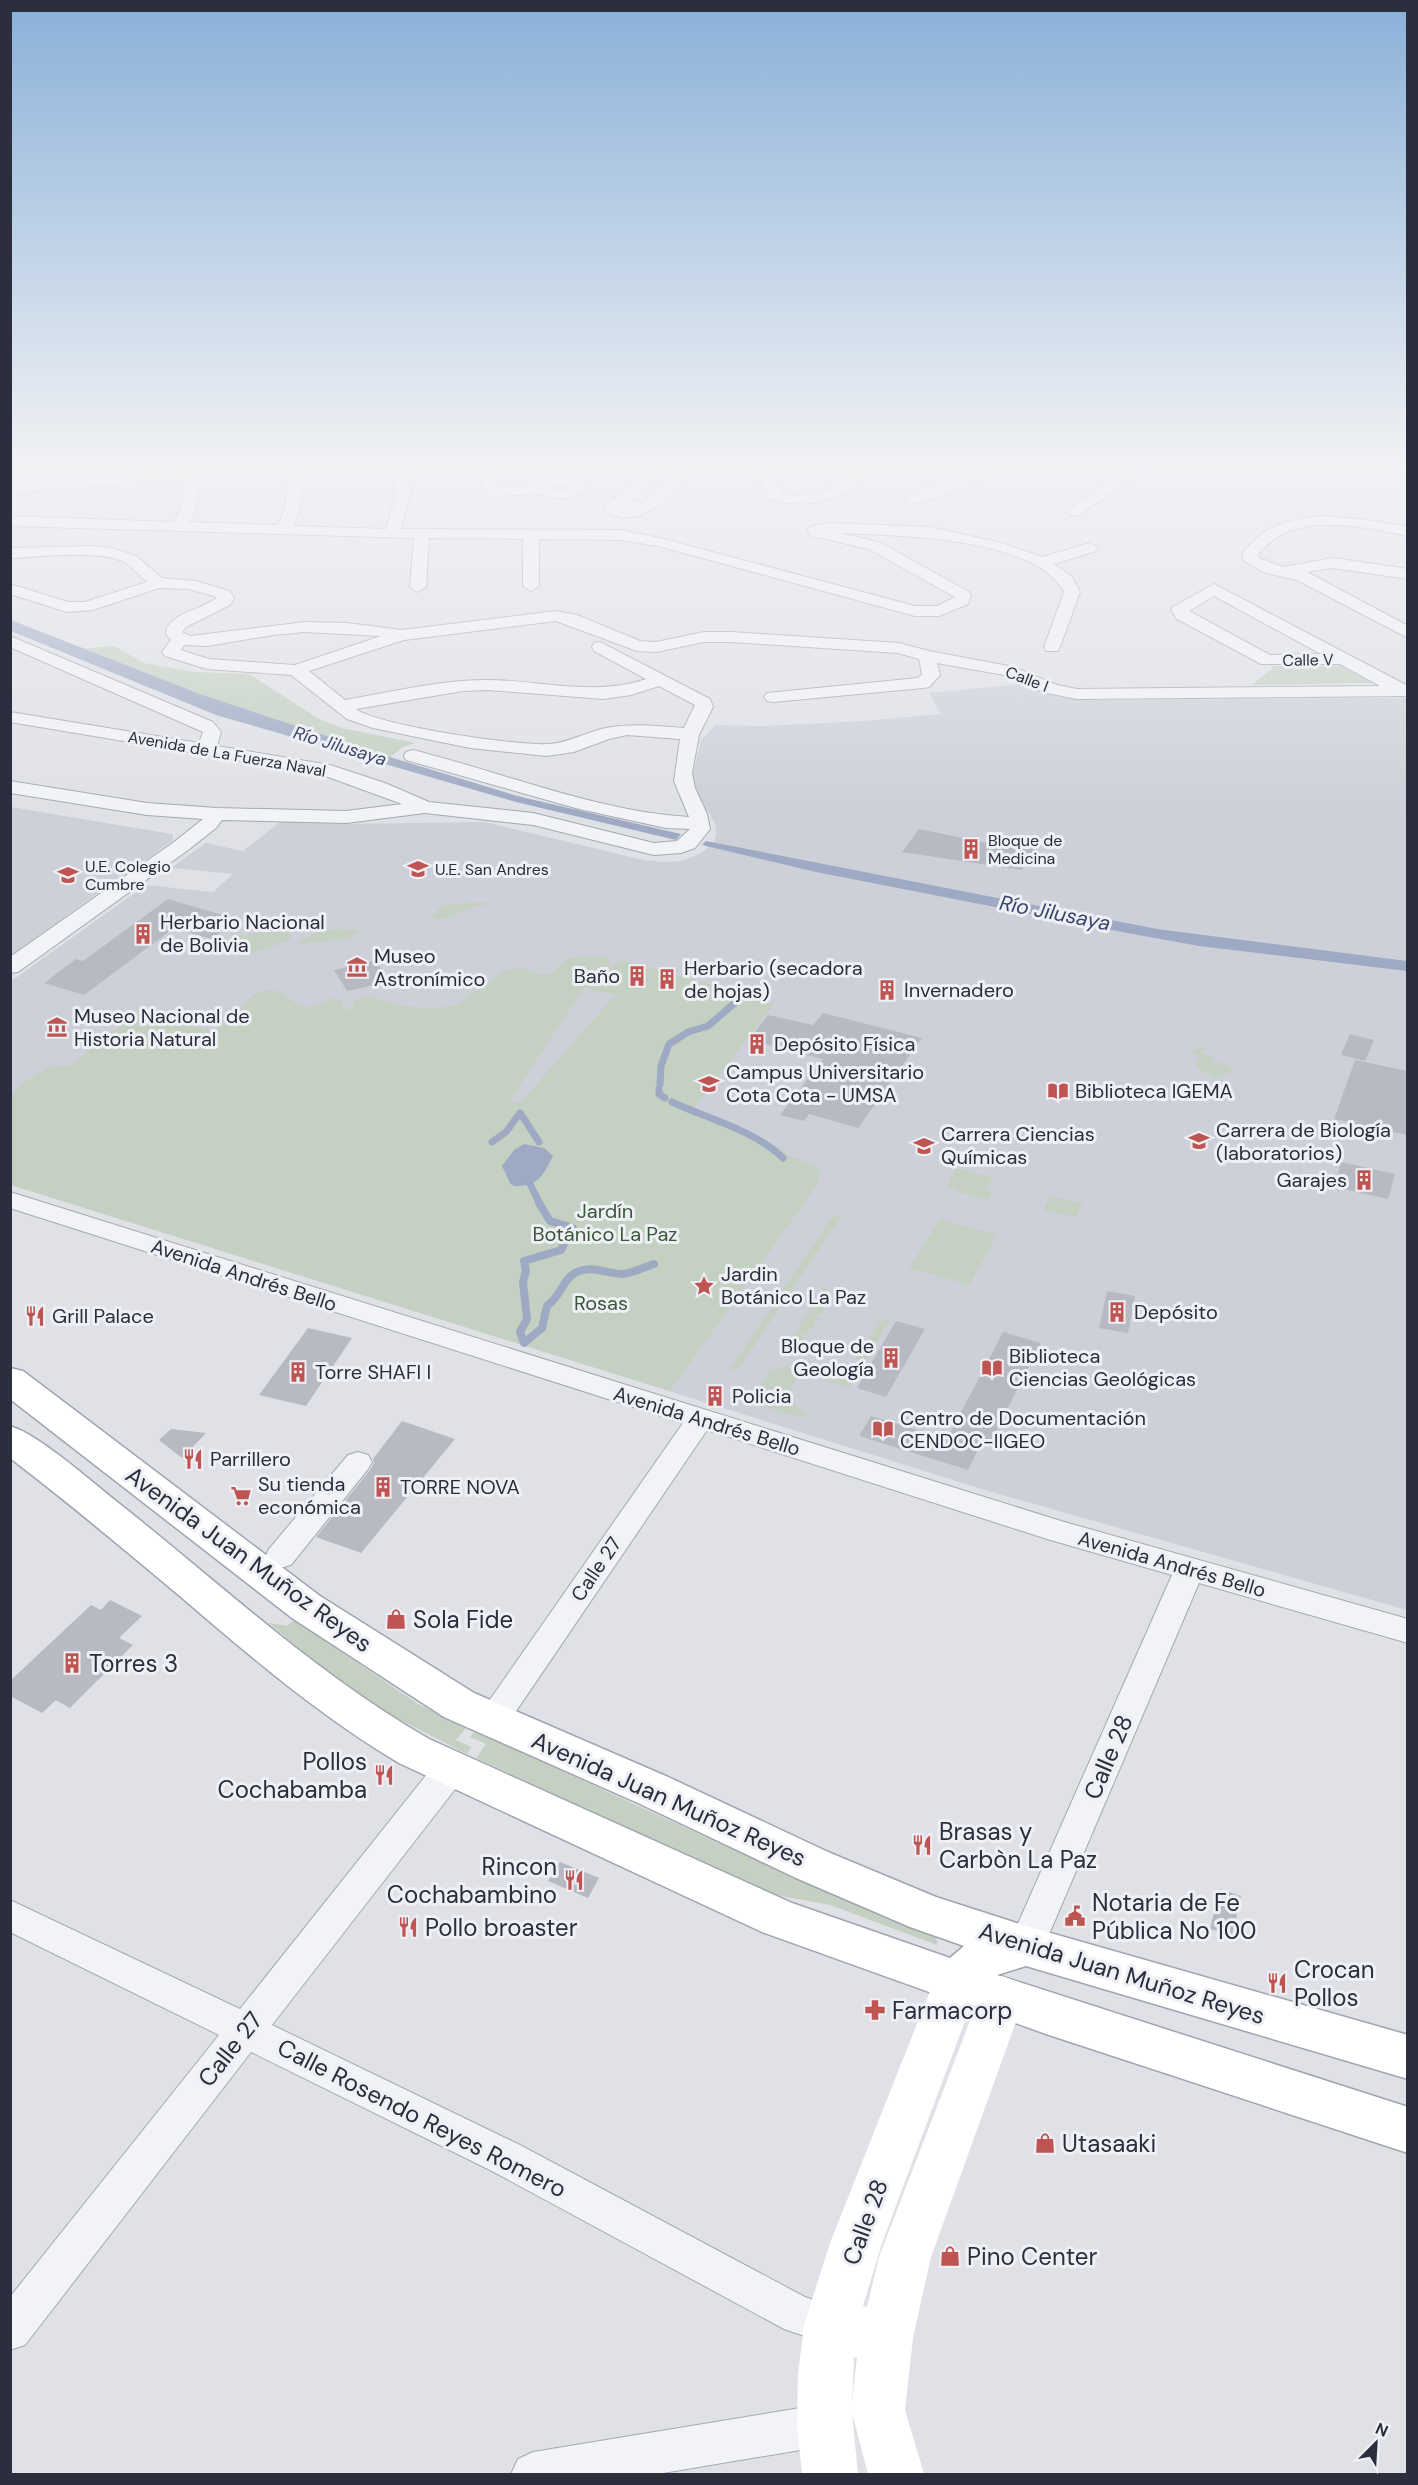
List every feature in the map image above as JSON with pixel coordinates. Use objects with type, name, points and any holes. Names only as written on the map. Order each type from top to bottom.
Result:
[{"type":"main road","name":"Avenida Juan Muñoz Reyes","points":[[10,1380],[306,1607],[459,1705],[654,1790],[812,1865],[926,1912],[1026,1946],[1407,2057]]},
{"type":"main road","points":[[10,1439],[80,1491],[321,1690],[382,1733],[451,1769],[777,1918],[980,1989],[1407,2130]]},
{"type":"main road","points":[[896,2475],[878,2410],[886,2338],[905,2257],[980,1989],[1026,1946]]},
{"type":"main road","name":"Calle 28","points":[[827,2450],[825,2375],[831,2325],[856,2242],[980,1989]]},
{"type":"main road","points":[[831,2325],[886,2338]]},
{"type":"main road","points":[[827,2450],[878,2410]]},
{"type":"street","points":[[418,581],[418,587]]},
{"type":"street","points":[[531,581],[531,586]]},
{"type":"street","points":[[802,581],[883,603],[927,612],[952,607],[962,601],[963,595],[939,581]]},
{"type":"street","points":[[1052,647],[1072,592],[1069,581]]},
{"type":"street","points":[[1311,581],[1407,633]]},
{"type":"street","points":[[10,589],[67,607],[87,608],[158,583],[190,584],[223,594],[226,598],[224,602],[180,623],[174,629],[174,634],[180,639],[204,641],[292,627],[370,629],[402,635]]},
{"type":"street","name":"Calle I","points":[[1214,589],[1405,691]]},
{"type":"street","name":"Calle V","points":[[1214,589],[1179,610],[1256,668],[1347,659]]},
{"type":"street","name":"Calle I","points":[[522,620],[555,616],[571,619],[637,646],[656,647],[704,637],[731,637],[899,648],[927,656],[1008,671],[1052,689],[1077,694],[1405,691]]},
{"type":"street","points":[[180,639],[171,652],[179,657],[223,666],[296,670],[402,635],[522,620],[544,620],[556,623],[704,703],[702,715],[690,734],[684,763],[683,784],[698,814],[695,834],[666,822],[590,805],[413,756]]},
{"type":"street","points":[[10,641],[207,726],[213,732],[206,750]]},
{"type":"street","points":[[772,697],[923,683],[931,675],[927,656]]},
{"type":"street","points":[[1230,693],[1230,687],[1256,668]]},
{"type":"street","points":[[296,670],[353,715],[374,723],[470,742],[537,749],[567,748],[612,732],[627,730],[690,734]]},
{"type":"street","points":[[340,706],[440,688],[488,685],[603,694],[631,690],[660,680]]},
{"type":"street","name":"Avenida de La Fuerza Naval","points":[[10,717],[323,769],[378,787],[425,807],[533,819],[654,849],[673,849],[695,834]]},
{"type":"street","points":[[10,787],[147,809],[218,814],[346,817],[425,807]]},
{"type":"street","points":[[10,967],[181,846],[218,814]]},
{"type":"street","name":"Avenida Andrés Bello","points":[[10,1200],[1057,1531],[1407,1631]]},
{"type":"street","name":"Calle 27","points":[[493,1720],[700,1419]]},
{"type":"street","points":[[280,1557],[358,1462]]},
{"type":"street","name":"Calle 28","points":[[1026,1946],[1190,1569]]},
{"type":"street","name":"Calle 27","points":[[10,2330],[451,1769]]},
{"type":"street","name":"Calle Rosendo Reyes Romero","points":[[10,1915],[506,2158],[798,2315],[831,2325]]},
{"type":"street","points":[[533,2475],[827,2450]]},
{"type":"shaded area","name":"Campus Universitario Cota Cota - UMSA","points":[[1024,684],[1053,696],[1081,700],[1407,698],[1407,1610],[985,1490],[11,1185],[10,982],[146,885],[213,892],[233,874],[171,868],[206,843],[243,851],[280,822],[347,824],[485,822],[643,860],[681,861],[700,854],[714,842],[716,835],[715,823],[697,793],[693,774],[701,740],[716,725],[764,726],[941,714],[929,693]]},
{"type":"shaded area","name":"U.E. Colegio Cumbre","points":[[11,807],[166,833],[173,835],[173,840],[11,955]]},
{"type":"green space","points":[[114,646],[144,663],[194,672],[249,674],[321,720],[342,728],[416,743],[403,747],[390,757],[197,693],[79,649]]},
{"type":"green space","points":[[1273,666],[1341,666],[1371,683],[1251,685]]},
{"type":"green space","points":[[484,902],[488,904],[473,907],[446,918],[431,917],[443,905]]},
{"type":"green space","points":[[277,929],[289,932],[291,940],[249,954],[224,947],[221,944],[229,938]]},
{"type":"green space","points":[[336,929],[361,930],[348,939],[294,945],[317,932]]},
{"type":"green space","points":[[601,955],[609,958],[609,968],[621,960],[745,994],[773,1005],[694,1108],[723,1124],[780,1147],[790,1156],[815,1165],[820,1172],[819,1182],[670,1391],[11,1185],[10,1094],[27,1080],[50,1067],[70,1066],[134,1014],[155,1013],[215,1032],[228,1013],[239,1010],[253,995],[265,990],[278,992],[305,1007],[340,999],[343,1002],[342,1010],[349,1009],[353,1006],[353,1001],[371,995],[384,1002],[396,1004],[425,1008],[445,1007],[463,1001],[483,988],[503,970],[522,968],[542,975],[550,974],[568,958]],"holes":[[[584,988],[615,995],[520,1103],[510,1100]]]},
{"type":"green space","points":[[1199,1046],[1206,1048],[1202,1054],[1213,1056],[1211,1062],[1222,1063],[1232,1068],[1233,1071],[1216,1078],[1201,1071],[1195,1063],[1199,1057],[1191,1053]]},
{"type":"green space","points":[[956,1168],[993,1178],[986,1190],[992,1192],[988,1199],[946,1187]]},
{"type":"green space","points":[[1051,1196],[1083,1204],[1076,1217],[1043,1210]]},
{"type":"green space","points":[[834,1214],[841,1217],[737,1371],[730,1369]]},
{"type":"green space","points":[[940,1219],[997,1235],[969,1285],[909,1268]]},
{"type":"green space","points":[[826,1284],[831,1306],[822,1307],[824,1313],[817,1315],[820,1320],[813,1322],[816,1327],[808,1329],[810,1333],[802,1335],[809,1347],[782,1353]]},
{"type":"green space","points":[[890,1320],[849,1388],[824,1381],[832,1369],[858,1361],[856,1357],[865,1353],[862,1347],[866,1346],[864,1342],[871,1340],[868,1335],[875,1333],[872,1328],[879,1326],[876,1321]]},
{"type":"green space","points":[[809,1361],[821,1365],[796,1380],[792,1390],[758,1391],[770,1370]]},
{"type":"green space","points":[[793,1400],[798,1408],[808,1414],[802,1418],[753,1403]]},
{"type":"green space","points":[[294,1620],[418,1704],[466,1728],[456,1740],[471,1747],[467,1754],[381,1710],[333,1677],[269,1623],[287,1626]]},
{"type":"green space","points":[[474,1732],[761,1863],[935,1937],[938,1942],[936,1945],[830,1905],[771,1894],[476,1758],[486,1744],[470,1737]]},
{"type":"water","name":"Río Jilusaya","points":[[11,620],[197,693],[390,757],[517,796],[681,834],[676,840],[516,802],[216,715],[11,631]]},
{"type":"water","name":"Río Jilusaya","points":[[706,841],[1157,929],[1407,961],[1407,971],[1199,946],[1122,932],[816,872],[702,845]]},
{"type":"water","points":[[524,1144],[544,1148],[553,1156],[543,1174],[535,1182],[514,1186],[510,1183],[502,1166],[514,1150]]},
{"type":"building","name":"Bloque de Medicina","points":[[919,829],[1006,847],[1013,839],[1038,844],[1022,870],[902,852]]},
{"type":"building","name":"Herbario Nacional de Bolivia","points":[[168,899],[236,919],[212,939],[174,928],[84,995],[44,983],[76,959],[83,961]]},
{"type":"building","points":[[376,960],[389,982],[347,991],[334,970]]},
{"type":"building","points":[[823,1013],[922,1038],[858,1128],[809,1114],[804,1121],[780,1115],[823,1059],[749,1040],[768,1015],[813,1025]]},
{"type":"building","points":[[1350,1034],[1374,1040],[1365,1061],[1341,1055]]},
{"type":"building","points":[[1355,1060],[1407,1071],[1407,1135],[1334,1119]]},
{"type":"building","name":"Garajes","points":[[1341,1162],[1395,1174],[1388,1199],[1334,1187]]},
{"type":"building","name":"Depósito","points":[[1107,1291],[1135,1296],[1128,1333],[1099,1328]]},
{"type":"building","name":"Bloque de Geología","points":[[896,1321],[925,1329],[886,1397],[857,1388]]},
{"type":"building","name":"Torre SHAFI I","points":[[308,1328],[352,1338],[306,1406],[259,1395]]},
{"type":"building","points":[[1003,1332],[1041,1343],[990,1443],[982,1441],[968,1470],[859,1436],[871,1416],[947,1439]]},
{"type":"building","name":"TORRE NOVA","points":[[402,1421],[455,1439],[361,1553],[316,1537],[370,1470],[374,1463],[373,1459]]},
{"type":"building","points":[[171,1429],[206,1433],[182,1458],[159,1440]]},
{"type":"building","name":"Torres 3","points":[[110,1600],[142,1616],[119,1638],[133,1645],[70,1708],[56,1700],[42,1713],[10,1696],[10,1681],[91,1605],[101,1610]]},
{"type":"building","name":"Rincon Cochabambino","points":[[560,1862],[599,1878],[588,1898],[548,1881]]},
{"type":"building","points":[[1220,1889],[1241,1896],[1232,1936],[1210,1929]]},
{"type":"waterway","points":[[660,1084],[661,1066],[669,1044],[688,1032],[708,1026],[744,995]]},
{"type":"waterway","points":[[659,1089],[659,1094],[665,1098]]},
{"type":"waterway","points":[[672,1102],[745,1132],[783,1158]]},
{"type":"waterway","points":[[492,1142],[506,1132],[520,1113],[527,1123]]},
{"type":"waterway","points":[[528,1125],[539,1142]]},
{"type":"waterway","points":[[530,1184],[540,1204]]},
{"type":"waterway","points":[[539,1203],[550,1221],[573,1228],[575,1234],[566,1239],[561,1250],[524,1261],[526,1271],[523,1282],[527,1319],[520,1332],[524,1343],[542,1328],[547,1306],[573,1274],[588,1269],[623,1274],[654,1264]]},
{"type":"place","name":"Bloque de Medicina","points":[[971,849]]},
{"type":"place","name":"U.E. San Andres","points":[[418,869]]},
{"type":"place","name":"U.E. Colegio Cumbre","points":[[68,875]]},
{"type":"place","name":"Herbario Nacional de Bolivia","points":[[143,934]]},
{"type":"place","name":"Museo Astronímico","points":[[357,967]]},
{"type":"place","name":"Baño","points":[[637,976]]},
{"type":"place","name":"Herbario (secadora de hojas)","points":[[667,979]]},
{"type":"place","name":"Invernadero","points":[[887,990]]},
{"type":"place","name":"Museo Nacional de Historia Natural","points":[[57,1027]]},
{"type":"place","name":"Depósito Física","points":[[757,1044]]},
{"type":"place","name":"Campus Universitario Cota Cota - UMSA","points":[[709,1084]]},
{"type":"place","name":"Biblioteca IGEMA","points":[[1058,1091]]},
{"type":"place","name":"Carrera de Biología (laboratorios)","points":[[1199,1141]]},
{"type":"place","name":"Carrera Ciencias Químicas","points":[[924,1146]]},
{"type":"place","name":"Garajes","points":[[1364,1180]]},
{"type":"place","name":"Jardin Botánico La Paz","points":[[704,1286]]},
{"type":"place","name":"Depósito","points":[[1117,1312]]},
{"type":"place","name":"Grill Palace","points":[[35,1316]]},
{"type":"place","name":"Bloque de Geología","points":[[891,1358]]},
{"type":"place","name":"Biblioteca Ciencias Geológicas","points":[[992,1368]]},
{"type":"place","name":"Torre SHAFI I","points":[[298,1372]]},
{"type":"place","name":"Policia","points":[[715,1396]]},
{"type":"place","name":"Centro de Documentación CENDOC-IIGEO","points":[[883,1429]]},
{"type":"place","name":"Parrillero","points":[[193,1459]]},
{"type":"place","name":"TORRE NOVA","points":[[383,1487]]},
{"type":"place","name":"Su tienda económica","points":[[241,1496]]},
{"type":"place","name":"Sola Fide","points":[[396,1619]]},
{"type":"place","name":"Torres 3","points":[[72,1663]]},
{"type":"place","name":"Pollos Cochabamba","points":[[384,1775]]},
{"type":"place","name":"Brasas y Carbòn La Paz","points":[[922,1845]]},
{"type":"place","name":"Rincon Cochabambino","points":[[574,1880]]},
{"type":"place","name":"Notaria de Fe Pública No 100","points":[[1075,1916]]},
{"type":"place","name":"Pollo broaster","points":[[408,1927]]},
{"type":"place","name":"Crocan Pollos","points":[[1277,1983]]},
{"type":"place","name":"Farmacorp","points":[[875,2010]]},
{"type":"place","name":"Utasaaki","points":[[1045,2143]]},
{"type":"place","name":"Pino Center","points":[[950,2256]]},
{"type":"park label","name":"Jardín Botánico La Paz","points":[[605,1222]]},
{"type":"park label","name":"Rosas","points":[[601,1303]]}]
